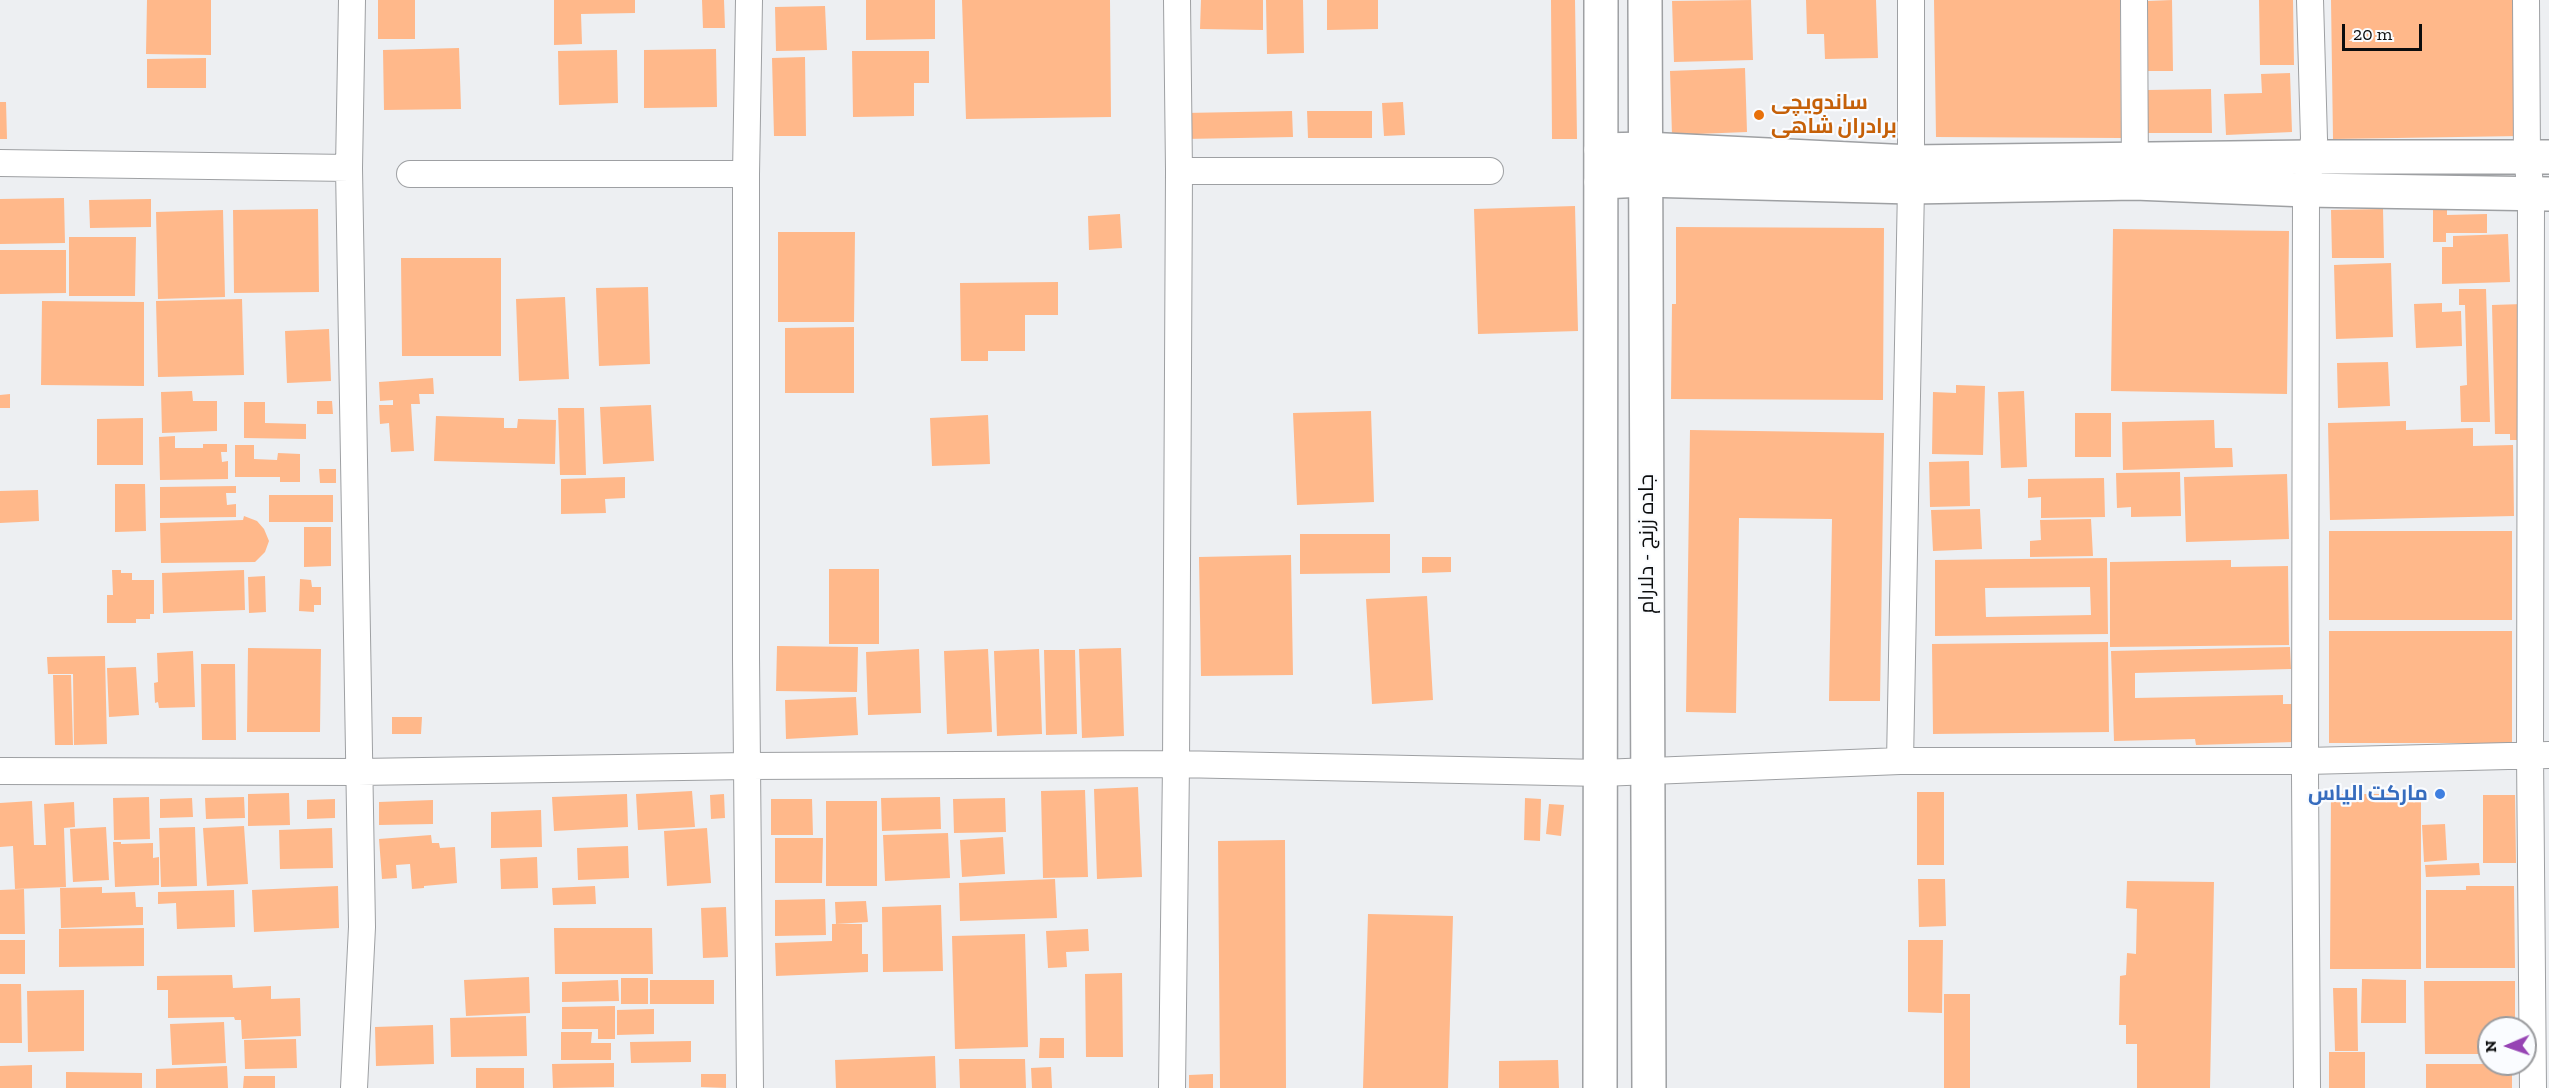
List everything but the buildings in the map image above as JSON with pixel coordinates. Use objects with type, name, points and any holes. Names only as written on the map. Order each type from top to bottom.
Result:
[{"type":"main road","points":[[1600,1088],[1601,0]]},
{"type":"main road","name":"جاده زرنج - دلارام","points":[[1645,0],[1649,1088]]},
{"type":"main road","points":[[1601,150],[1645,164],[1911,175],[2135,171],[2310,157],[2538,157]]},
{"type":"main road","points":[[1601,182],[1645,164]]},
{"type":"main road","points":[[2135,171],[2306,190],[2540,194]]},
{"type":"street","points":[[352,0],[349,168],[362,927],[354,1088]]},
{"type":"street","points":[[749,0],[746,174],[746,635],[750,1088]]},
{"type":"street","points":[[1172,1088],[1179,171],[1177,0]]},
{"type":"street","points":[[1900,761],[1911,175],[1911,0]]},
{"type":"street","points":[[2134,0],[2135,171]]},
{"type":"street","points":[[2307,1088],[2306,190],[2314,139],[2310,0]]},
{"type":"street","points":[[2526,0],[2540,194],[2540,755],[2533,1088]]},
{"type":"street","points":[[0,163],[349,168]]},
{"type":"street","points":[[1179,171],[1490,171]]},
{"type":"street","points":[[410,174],[746,174]]},
{"type":"street","points":[[0,771],[358,772],[748,766],[1176,764],[1648,772],[1900,761],[2306,761],[2540,755]]},
{"type":"place","name":"ساندویچی برادران شاهی","points":[[1759,115]]},
{"type":"place","name":"مارکت الیاس","points":[[2440,794]]}]
